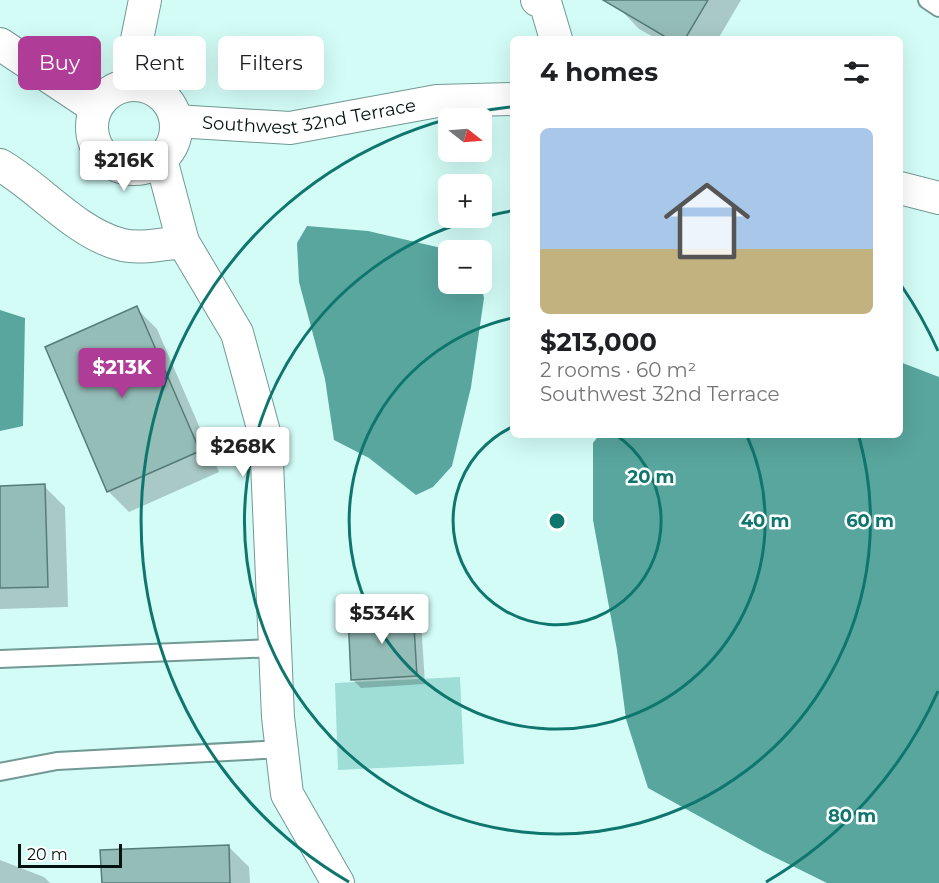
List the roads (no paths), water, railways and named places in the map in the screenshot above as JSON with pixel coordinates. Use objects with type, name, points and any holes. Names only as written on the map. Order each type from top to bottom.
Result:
[{"type":"street","points":[[137,36],[144,0]]},
{"type":"street","points":[[543,1],[555,36]]},
{"type":"street","points":[[0,44],[96,108]]},
{"type":"street","points":[[117,90],[104,97],[96,108],[92,123],[93,137],[99,150],[108,160],[121,167],[135,169],[149,166],[161,159],[183,242],[237,333],[266,439],[276,648],[287,794],[338,883]]},
{"type":"street","name":"Southwest 32nd Terrace","points":[[152,90],[165,97],[176,122],[173,142],[161,159]]},
{"type":"street","name":"Southwest 32nd Terrace","points":[[176,122],[290,128],[437,101],[510,99]]},
{"type":"street","points":[[0,165],[94,233],[118,244],[137,247],[183,242]]},
{"type":"street","points":[[903,189],[938,196]]},
{"type":"lane","points":[[927,0],[939,8]]},
{"type":"lane","points":[[0,659],[276,648]]},
{"type":"lane","points":[[0,772],[57,761],[282,749]]}]
